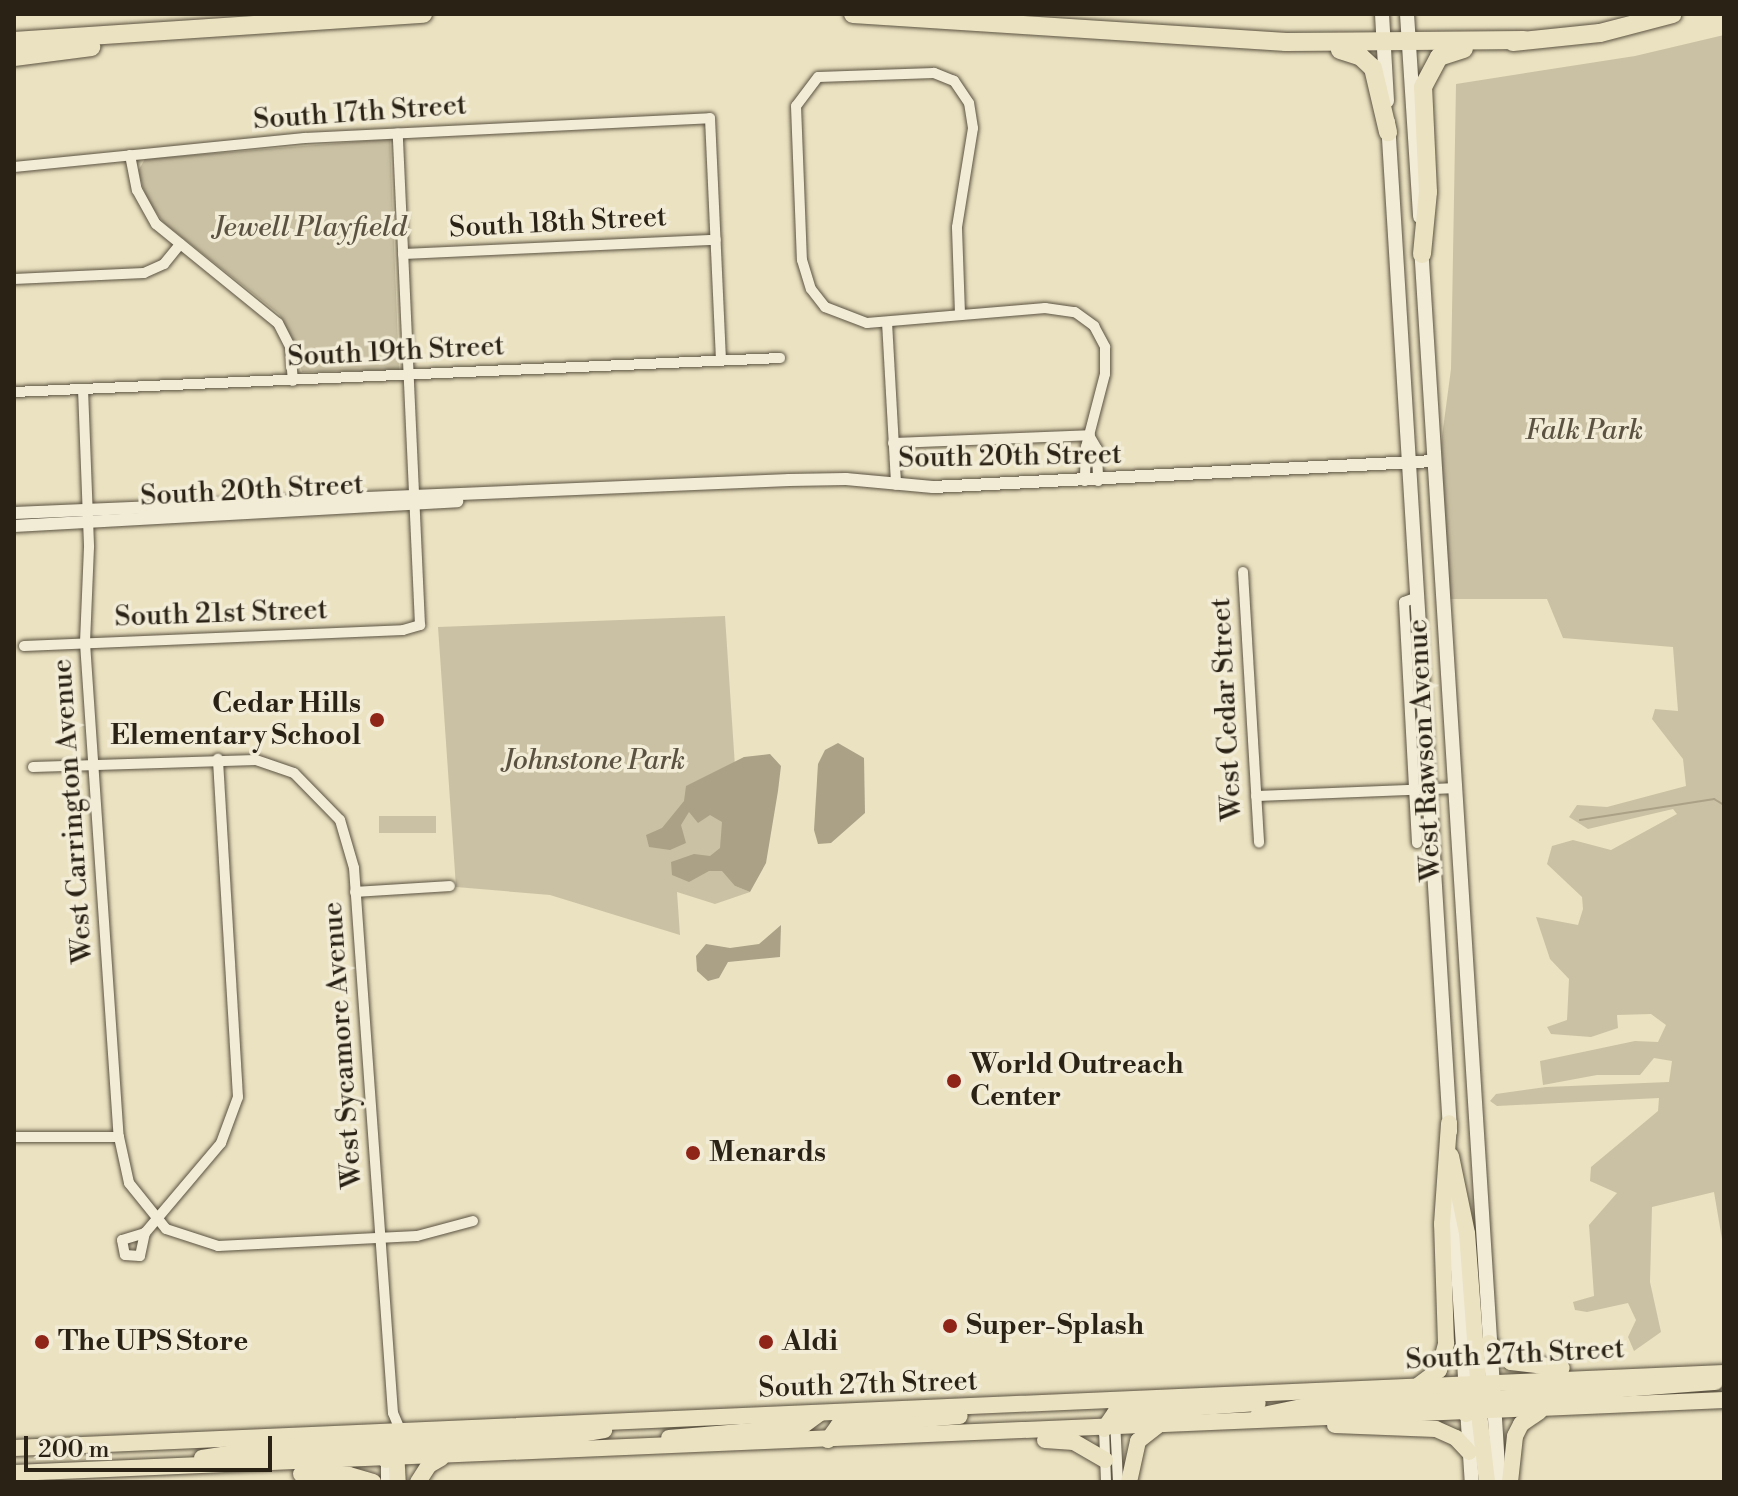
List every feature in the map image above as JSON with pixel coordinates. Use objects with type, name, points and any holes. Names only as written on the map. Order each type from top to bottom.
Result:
[{"type":"highway","points":[[14,41],[423,14]]},
{"type":"highway","points":[[853,14],[1286,42],[1409,45],[1524,40]]},
{"type":"highway","points":[[1422,254],[1428,192],[1423,87],[1426,74],[1439,57],[1453,50],[1600,33],[1673,14]]},
{"type":"highway","points":[[14,57],[192,31]]},
{"type":"highway","points":[[1286,42],[1351,52],[1367,62],[1381,90],[1388,132]]},
{"type":"main road","name":"West Rawson Avenue","points":[[1382,14],[1446,1026],[1451,1156]]},
{"type":"main road","name":"West Rawson Avenue","points":[[1407,14],[1489,1343],[1469,1452],[1472,1482]]},
{"type":"main road","points":[[1446,1026],[1469,1025]]},
{"type":"main road","points":[[1418,1385],[1435,1376],[1446,1343],[1442,1224],[1449,1123]]},
{"type":"main road","points":[[1451,1156],[1467,1233],[1487,1482]]},
{"type":"main road","points":[[1489,1343],[1502,1358],[1525,1366],[1623,1366],[1695,1373]]},
{"type":"main road","name":"South 27th Street","points":[[14,1448],[395,1446],[551,1439],[644,1420],[979,1407],[1112,1418],[1158,1426],[1310,1420],[1695,1373],[1724,1373]]},
{"type":"main road","points":[[1241,1422],[1316,1404],[1479,1398],[1724,1381]]},
{"type":"main road","name":"South 27th Street","points":[[14,1473],[216,1466],[395,1446],[443,1456],[952,1435],[1112,1418],[1298,1391],[1418,1385],[1541,1411],[1724,1400]]},
{"type":"main road","name":"West Rawson Avenue","points":[[1479,1398],[1499,1482]]},
{"type":"main road","points":[[828,1440],[838,1426],[928,1422],[979,1407]]},
{"type":"main road","points":[[1510,1482],[1515,1436],[1521,1424],[1541,1411]]},
{"type":"main road","points":[[655,1447],[664,1439],[699,1432],[801,1427],[820,1413]]},
{"type":"main road","points":[[1310,1420],[1357,1430],[1436,1429],[1456,1438],[1469,1452]]},
{"type":"main road","points":[[1129,1482],[1138,1441],[1158,1426]]},
{"type":"main road","points":[[952,1435],[994,1442],[1074,1442],[1105,1460]]},
{"type":"main road","points":[[177,1467],[274,1447],[395,1446],[398,1482]]},
{"type":"main road","points":[[418,1482],[429,1465],[443,1456]]},
{"type":"main road","points":[[216,1466],[274,1475],[335,1473],[373,1482]]},
{"type":"street","points":[[960,314],[957,227],[973,128],[969,103],[954,81],[934,73],[818,77],[796,106],[802,260],[811,289],[825,307],[848,319],[887,322],[1045,308],[1075,312],[1094,326],[1105,347],[1105,374],[1090,436],[1092,481]]},
{"type":"street","name":"South 17th Street","points":[[14,167],[398,133],[710,118],[716,240]]},
{"type":"street","points":[[398,133],[414,502]]},
{"type":"street","points":[[130,155],[142,203],[180,244],[278,323],[290,347],[293,381]]},
{"type":"street","points":[[716,240],[721,361]]},
{"type":"street","name":"South 18th Street","points":[[403,254],[716,240]]},
{"type":"street","points":[[14,279],[144,273],[164,264],[180,244]]},
{"type":"street","points":[[887,322],[896,485]]},
{"type":"street","name":"South 19th Street","points":[[14,392],[780,358]]},
{"type":"street","name":"West Carrington Avenue","points":[[83,389],[87,516],[85,643],[119,1137],[129,1183],[155,1220]]},
{"type":"street","points":[[893,443],[1090,436]]},
{"type":"street","name":"South 20th Street","points":[[14,513],[87,516],[414,502],[491,494],[818,479],[896,485],[1092,481],[1409,467],[1434,461]]},
{"type":"street","name":"South 21st Street","points":[[24,646],[403,630],[420,625],[414,502]]},
{"type":"street","name":"South 20th Street","points":[[14,526],[87,516]]},
{"type":"street","name":"West Cedar Street","points":[[1243,572],[1259,843]]},
{"type":"street","points":[[1417,843],[1404,602],[1418,597]]},
{"type":"street","points":[[145,1233],[221,1143],[238,1097],[218,759]]},
{"type":"street","name":"West Sycamore Avenue","points":[[33,767],[218,759],[276,765],[317,791],[346,831],[355,892],[395,1446]]},
{"type":"street","points":[[1256,796],[1453,788]]},
{"type":"street","points":[[355,892],[450,886]]},
{"type":"street","points":[[14,1137],[119,1137]]},
{"type":"street","points":[[155,1220],[185,1239],[218,1246],[382,1239],[473,1221]]},
{"type":"street","points":[[1106,1482],[1105,1460],[1112,1418]]},
{"type":"street","points":[[1112,1418],[1118,1482]]},
{"type":"street","points":[[386,1482],[395,1446]]},
{"type":"street","points":[[395,1446],[405,1482]]},
{"type":"green space","name":"Falk Park","points":[[1724,35],[1724,1251],[1714,1192],[1652,1207],[1650,1282],[1661,1332],[1634,1351],[1628,1337],[1636,1320],[1628,1303],[1587,1312],[1575,1310],[1573,1302],[1594,1296],[1589,1225],[1617,1193],[1590,1181],[1591,1167],[1658,1111],[1659,1098],[1497,1106],[1490,1101],[1496,1094],[1546,1087],[1669,1082],[1672,1061],[1654,1058],[1640,1075],[1597,1075],[1543,1085],[1540,1061],[1635,1041],[1658,1042],[1666,1025],[1651,1014],[1617,1015],[1618,1028],[1591,1037],[1551,1034],[1547,1027],[1567,1020],[1569,979],[1550,959],[1536,917],[1578,925],[1583,909],[1582,897],[1547,864],[1552,846],[1573,840],[1611,850],[1677,814],[1673,809],[1588,829],[1569,817],[1577,805],[1607,807],[1686,786],[1683,759],[1652,719],[1655,709],[1678,711],[1673,647],[1563,638],[1547,599],[1449,599],[1441,444],[1451,369],[1456,84],[1635,56]]},
{"type":"green space","name":"Jewell Playfield","points":[[390,139],[399,370],[302,372],[295,344],[279,314],[164,223],[147,200],[138,171],[145,159]]},
{"type":"green space","name":"Johnstone Park","points":[[725,616],[742,872],[735,886],[750,892],[715,904],[677,892],[680,935],[550,895],[456,887],[438,627]]},
{"type":"green space","points":[[379,816],[436,816],[436,833],[379,833]]},
{"type":"shaded area","points":[[838,743],[864,758],[865,813],[831,843],[818,844],[814,830],[818,764],[825,750]]},
{"type":"shaded area","points":[[770,754],[781,766],[778,791],[766,863],[750,892],[735,886],[722,871],[709,871],[689,882],[672,875],[671,862],[694,854],[710,856],[720,848],[722,822],[710,815],[698,823],[689,812],[681,825],[686,843],[670,850],[649,847],[646,835],[662,828],[684,801],[686,786],[744,757]]},
{"type":"shaded area","points":[[781,925],[780,957],[728,962],[719,978],[708,981],[697,971],[696,956],[706,944],[730,948],[759,944]]},
{"type":"waterway","points":[[1580,820],[1714,799],[1724,805]]},
{"type":"place","name":"Cedar Hills Elementary School","points":[[377,720]]},
{"type":"place","name":"World Outreach Center","points":[[954,1081]]},
{"type":"place","name":"Menards","points":[[693,1153]]},
{"type":"place","name":"Super-Splash","points":[[950,1326]]},
{"type":"place","name":"The UPS Store","points":[[42,1342]]},
{"type":"place","name":"Aldi","points":[[766,1342]]}]
